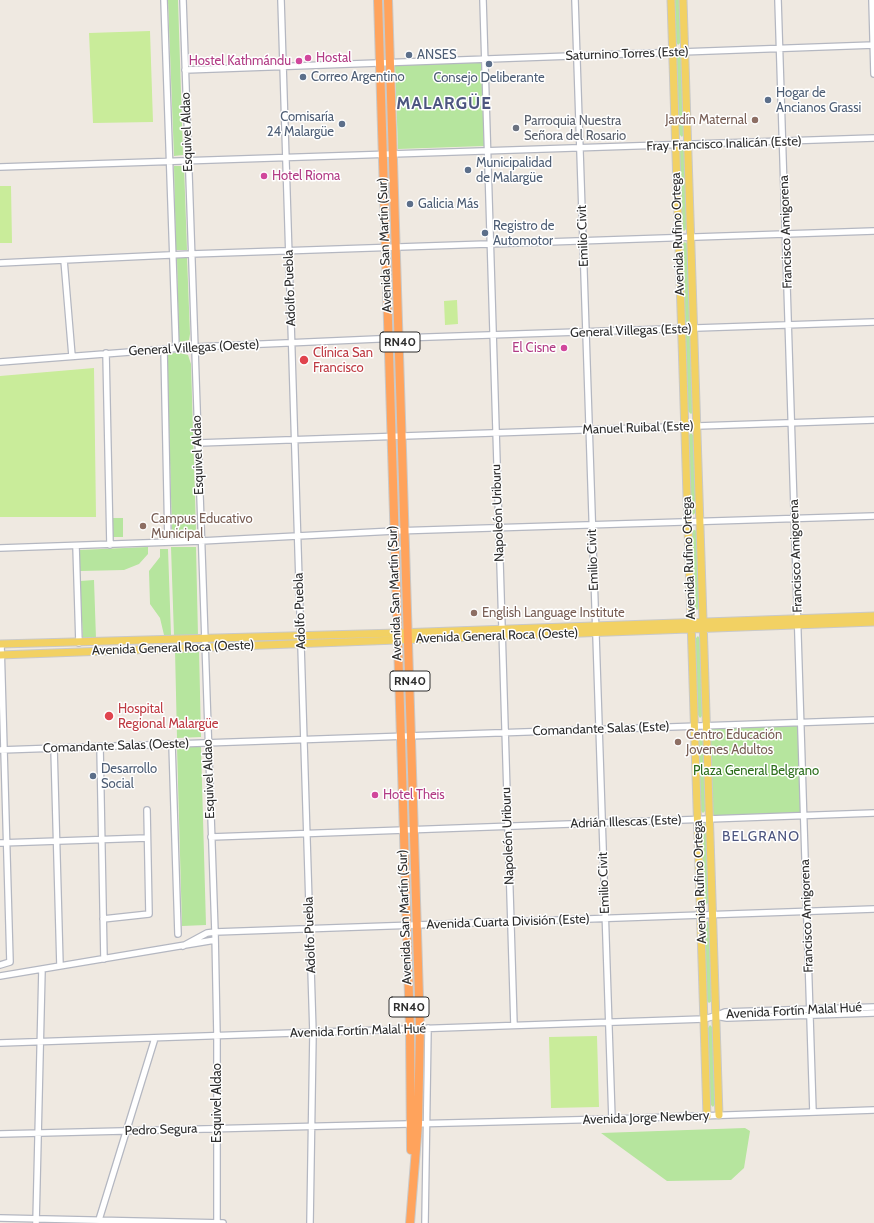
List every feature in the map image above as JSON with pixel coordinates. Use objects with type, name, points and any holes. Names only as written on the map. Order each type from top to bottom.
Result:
[{"type":"highway","name":"Avenida San Martín (Sur)","points":[[378,0],[406,925],[414,1124]]},
{"type":"highway","name":"Avenida San Martín (Sur)","points":[[388,0],[400,338],[417,925],[424,1028],[414,1124],[410,1223]]},
{"type":"main road","name":"Avenida Rufino Ortega","points":[[671,0],[707,1116]]},
{"type":"main road","name":"Avenida Rufino Ortega","points":[[683,0],[708,726],[719,1116]]},
{"type":"main road","points":[[798,622],[874,616]]},
{"type":"main road","points":[[798,622],[874,622]]},
{"type":"main road","name":"Avenida General Roca (Oeste)","points":[[1,655],[205,643],[798,622]]},
{"type":"main road","name":"Avenida General Roca (Oeste)","points":[[1,644],[205,643]]},
{"type":"street","points":[[164,0],[176,348]]},
{"type":"street","name":"Esquivel Aldao","points":[[183,0],[215,932],[217,1036],[217,1223]]},
{"type":"street","name":"Adolfo Puebla","points":[[281,0],[313,1033],[310,1223]]},
{"type":"street","name":"Napoleón Uriburu","points":[[483,0],[514,1025]]},
{"type":"street","name":"Emilio Civit","points":[[575,0],[612,1119]]},
{"type":"street","name":"Francisco Amigorena","points":[[778,0],[813,1112]]},
{"type":"street","points":[[872,0],[874,74]]},
{"type":"street","name":"Saturnino Torres (Este)","points":[[185,70],[874,45]]},
{"type":"street","name":"Fray Francisco Inalicán (Este)","points":[[0,167],[383,156],[874,138]]},
{"type":"street","points":[[0,263],[191,254],[386,249],[874,231]]},
{"type":"street","points":[[64,260],[72,356]]},
{"type":"street","name":"General Villegas (Este)","points":[[388,338],[874,322]]},
{"type":"street","name":"General Villegas (Oeste)","points":[[0,362],[176,348],[388,338]]},
{"type":"street","points":[[164,349],[168,542]]},
{"type":"street","points":[[106,354],[110,544]]},
{"type":"street","name":"Manuel Ruibal (Este)","points":[[198,443],[874,420]]},
{"type":"street","points":[[0,548],[201,541],[406,531],[874,516]]},
{"type":"street","points":[[76,546],[79,643]]},
{"type":"street","points":[[0,965],[10,962],[8,895],[3,843],[1,644]]},
{"type":"street","name":"Comandante Salas (Este)","points":[[400,737],[874,720]]},
{"type":"street","name":"Comandante Salas (Oeste)","points":[[2,749],[400,737]]},
{"type":"street","points":[[172,744],[178,934]]},
{"type":"street","points":[[100,746],[104,959]]},
{"type":"street","points":[[54,748],[60,966]]},
{"type":"street","points":[[103,919],[148,914],[147,810]]},
{"type":"street","name":"Adrián Illescas (Este)","points":[[211,836],[874,813]]},
{"type":"street","points":[[3,843],[147,838]]},
{"type":"street","points":[[0,895],[8,895]]},
{"type":"street","name":"Avenida Cuarta División (Este)","points":[[183,946],[207,933],[215,932],[874,908]]},
{"type":"street","points":[[0,976],[215,940]]},
{"type":"street","points":[[36,1221],[42,969]]},
{"type":"street","name":"Avenida Fortín Malal Hué","points":[[810,1012],[874,1007]]},
{"type":"street","name":"Avenida Fortín Malal Hué","points":[[0,1043],[704,1019],[725,1012],[874,1013]]},
{"type":"street","points":[[424,1028],[427,1124],[424,1223]]},
{"type":"street","points":[[99,1222],[155,1038]]},
{"type":"street","name":"Avenida Jorge Newbery","points":[[414,1124],[719,1116],[874,1110]]},
{"type":"street","name":"Pedro Segura","points":[[0,1134],[414,1124]]},
{"type":"street","points":[[0,1218],[36,1221],[222,1223]]},
{"type":"green space","points":[[168,0],[178,0],[183,155],[174,156]]},
{"type":"green space","points":[[674,0],[680,0],[681,42],[678,45],[676,42]]},
{"type":"green space","points":[[150,31],[153,122],[93,123],[89,33]]},
{"type":"green space","points":[[679,55],[682,58],[684,134],[682,137],[679,134],[676,58]]},
{"type":"green space","points":[[481,62],[484,146],[398,149],[395,65]]},
{"type":"green space","points":[[682,149],[685,152],[687,228],[684,231],[682,228],[679,152]]},
{"type":"green space","points":[[174,166],[184,166],[187,250],[176,250]]},
{"type":"green space","points":[[0,186],[11,186],[12,243],[0,243]]},
{"type":"green space","points":[[683,242],[687,243],[690,321],[687,324],[685,321]]},
{"type":"green space","points":[[187,257],[190,334],[189,340],[179,342],[177,258]]},
{"type":"green space","points":[[457,300],[458,324],[445,325],[444,301]]},
{"type":"green space","points":[[688,332],[691,335],[693,412],[691,414],[688,411],[685,335]]},
{"type":"green space","points":[[167,353],[188,355],[191,364],[196,531],[172,532]]},
{"type":"green space","points":[[94,368],[96,517],[0,517],[0,376]]},
{"type":"green space","points":[[691,433],[694,436],[696,512],[693,515],[691,512],[688,436]]},
{"type":"green space","points":[[111,518],[123,518],[123,537],[112,537]]},
{"type":"green space","points":[[692,529],[697,531],[699,608],[697,610],[694,608]]},
{"type":"green space","points":[[148,547],[148,554],[139,564],[124,570],[80,571],[79,550]]},
{"type":"green space","points":[[171,547],[196,547],[198,636],[174,636]]},
{"type":"green space","points":[[160,549],[168,549],[171,635],[164,635],[160,618],[150,604],[149,571],[160,557]]},
{"type":"green space","points":[[94,580],[96,639],[83,639],[80,581]]},
{"type":"green space","points":[[698,636],[700,639],[703,715],[700,718],[698,715],[695,639]]},
{"type":"green space","points":[[199,649],[201,737],[177,738],[175,650]]},
{"type":"green space","name":"Plaza General Belgrano","points":[[801,722],[804,816],[711,819],[708,726]]},
{"type":"green space","points":[[699,731],[703,733],[706,810],[703,813],[700,810]]},
{"type":"green space","points":[[177,747],[201,747],[206,925],[182,926]]},
{"type":"green space","points":[[704,823],[706,826],[709,902],[706,905],[704,902],[701,826]]},
{"type":"green space","points":[[707,921],[710,924],[712,1001],[709,1003],[707,1001],[704,924]]},
{"type":"green space","points":[[710,1025],[713,1028],[715,1104],[713,1107],[710,1104],[708,1028]]},
{"type":"green space","points":[[597,1036],[599,1107],[551,1108],[549,1037]]},
{"type":"green space","points":[[745,1128],[750,1131],[744,1168],[731,1180],[667,1181],[601,1133]]},
{"type":"place","name":"ANSES","points":[[409,55]]},
{"type":"place","name":"Hostal","points":[[308,58]]},
{"type":"place","name":"Hostel Kathmándu","points":[[299,61]]},
{"type":"place","name":"Consejo Deliberante","points":[[489,64]]},
{"type":"place","name":"Correo Argentino","points":[[303,77]]},
{"type":"place","name":"Hogar de Ancianos Grassi","points":[[768,100]]},
{"type":"place","name":"Jardín Maternal","points":[[755,120]]},
{"type":"place","name":"Comisaría 24 Malargüe","points":[[342,124]]},
{"type":"place","name":"Parroquia Nuestra Señora del Rosario","points":[[516,128]]},
{"type":"place","name":"Municipalidad de Malargüe","points":[[468,170]]},
{"type":"place","name":"Hotel Rioma","points":[[264,176]]},
{"type":"place","name":"Galicia Más","points":[[410,204]]},
{"type":"place","name":"Registro de Automotor","points":[[485,233]]},
{"type":"place","name":"El Cisne","points":[[564,348]]},
{"type":"place","name":"Clínica San Francisco","points":[[304,360]]},
{"type":"place","name":"Campus Educativo Municipal","points":[[143,526]]},
{"type":"place","name":"English Language Institute","points":[[474,613]]},
{"type":"place","name":"Hospital Regional Malargüe","points":[[109,716]]},
{"type":"place","name":"Centro Educación Jovenes Adultos","points":[[678,742]]},
{"type":"place","name":"Desarrollo Social","points":[[93,776]]},
{"type":"place","name":"Hotel Theis","points":[[375,795]]},
{"type":"district","name":"MALARGÜE","points":[[444,104]]},
{"type":"district","name":"BELGRANO","points":[[761,837]]}]
